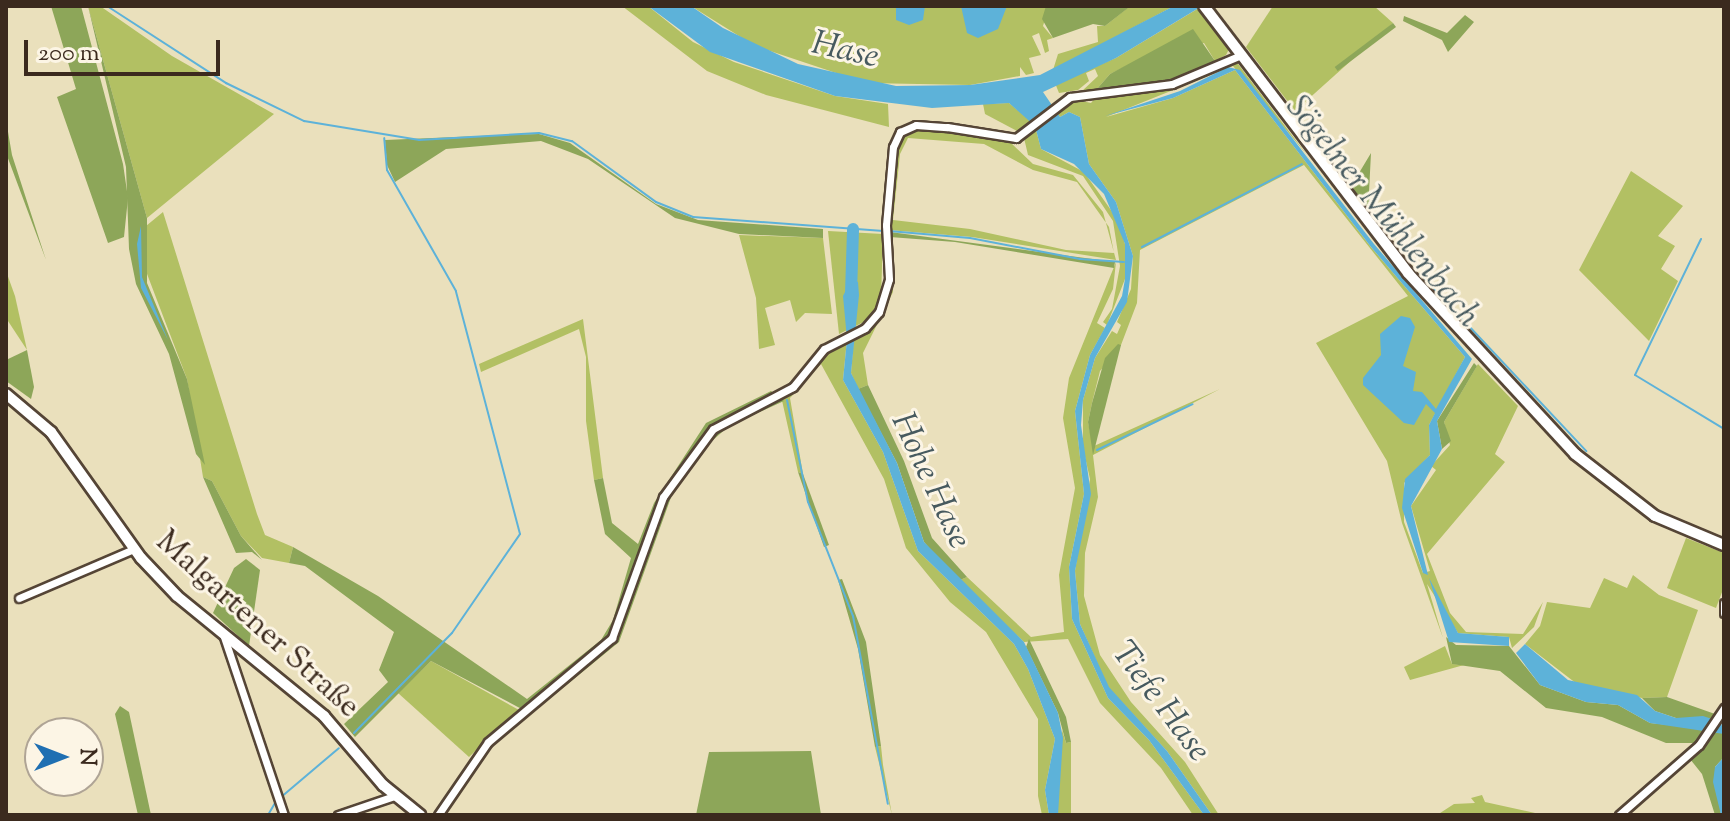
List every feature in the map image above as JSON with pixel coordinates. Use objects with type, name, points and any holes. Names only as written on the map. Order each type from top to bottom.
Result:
[{"type":"street","points":[[1207,10],[1408,273],[1575,454],[1655,516],[1724,545]]},
{"type":"street","points":[[438,815],[488,742],[612,638],[656,513],[687,458],[720,422],[793,387],[824,349],[870,324],[884,303],[889,279],[886,225],[893,147],[900,132],[909,127],[960,128],[1010,139],[1056,105],[1078,95],[1172,84],[1241,55]]},
{"type":"street","name":"Malgartener Straße","points":[[6,394],[51,432],[134,549],[224,637],[324,716],[394,796],[420,815]]},
{"type":"street","points":[[19,598],[134,549]]},
{"type":"street","points":[[1724,603],[1724,613]]},
{"type":"street","points":[[224,637],[284,815]]},
{"type":"street","points":[[1619,815],[1709,733],[1724,708]]},
{"type":"street","points":[[338,815],[394,796]]},
{"type":"green space","points":[[51,6],[81,6],[123,164],[128,198],[124,237],[108,243],[57,97],[76,89]]},
{"type":"green space","points":[[88,6],[100,6],[172,56],[274,114],[147,218]]},
{"type":"green space","points":[[88,6],[147,218],[147,283],[187,379],[205,465],[196,454],[169,354],[136,284],[129,249],[126,167]]},
{"type":"green space","points":[[622,6],[648,6],[693,42],[734,62],[835,96],[888,104],[889,127],[766,95],[707,71]]},
{"type":"green space","points":[[691,6],[1049,6],[1043,26],[1053,38],[1047,40],[1049,51],[1045,53],[1039,33],[1032,36],[1041,55],[1029,58],[1034,73],[1026,75],[1020,67],[1020,76],[970,85],[866,83],[755,46]]},
{"type":"green space","points":[[1046,6],[1128,8],[1105,26],[1093,24],[1053,38],[1042,19]]},
{"type":"green space","points":[[1130,6],[1174,6],[1053,70],[1058,54],[1098,42],[1097,26],[1105,26]]},
{"type":"green space","points":[[1273,6],[1374,6],[1393,23],[1295,111],[1246,47]]},
{"type":"green space","points":[[1199,8],[1229,49],[1226,55],[1215,61],[1204,43],[1143,58],[1110,74],[1096,90],[1081,92],[1098,76],[1095,69],[1086,73],[1089,81],[1078,90],[1059,93],[1055,83],[1116,58]]},
{"type":"green space","points":[[1465,15],[1474,22],[1448,52],[1442,40],[1403,21],[1404,16],[1447,33]]},
{"type":"green space","points":[[1393,23],[1396,27],[1338,71],[1335,67]]},
{"type":"green space","points":[[1193,29],[1215,61],[1172,81],[1096,90],[1110,74]]},
{"type":"green space","points":[[1235,60],[1307,155],[1233,66],[1106,117],[1173,98],[1235,70],[1371,247],[1465,357],[1429,425],[1430,455],[1404,483],[1404,522],[1423,573],[1430,571],[1411,506],[1436,470],[1431,466],[1450,445],[1444,422],[1478,364],[1518,406],[1495,454],[1505,462],[1427,554],[1450,613],[1466,632],[1523,634],[1543,602],[1534,627],[1512,648],[1509,637],[1458,633],[1427,584],[1443,638],[1402,523],[1387,461],[1316,343],[1408,296],[1304,165],[1140,250],[1137,303],[1121,345],[1100,371],[1092,403],[1088,422],[1094,452],[1094,446],[1220,389],[1093,455],[1098,497],[1085,553],[1084,596],[1100,655],[1131,702],[1185,762],[1219,815],[1212,815],[1167,751],[1108,687],[1080,624],[1075,571],[1090,479],[1083,448],[1083,400],[1095,358],[1112,331],[1117,334],[1121,325],[1117,322],[1131,289],[1133,256],[1116,202],[1089,164],[1080,117],[1069,112],[1060,117],[1055,110],[1077,100],[1091,103],[1096,97],[1171,87]]},
{"type":"green space","points":[[1009,103],[1032,122],[1019,132],[985,114],[983,104]]},
{"type":"green space","points":[[6,120],[12,155],[46,260],[6,153]]},
{"type":"green space","points":[[1035,126],[1041,149],[1084,172],[1118,220],[1125,244],[1125,279],[1107,325],[1103,322],[1112,309],[1120,266],[1113,221],[1083,176],[1028,155],[1024,138]]},
{"type":"green space","points":[[917,128],[963,130],[1010,142],[1033,164],[1073,175],[1103,212],[1106,223],[1077,182],[1033,170],[984,144],[908,138],[900,154],[893,220],[970,229],[1066,250],[1114,252],[1116,260],[972,237],[889,230],[895,149],[903,134]]},
{"type":"green space","points":[[539,134],[570,143],[656,204],[698,220],[823,229],[823,238],[739,234],[675,218],[588,159],[541,141],[446,149],[395,182],[387,165],[385,140]]},
{"type":"green space","points":[[1371,153],[1369,192],[1375,213],[1400,244],[1350,188]]},
{"type":"green space","points":[[1631,171],[1683,206],[1658,236],[1675,246],[1661,269],[1678,281],[1649,341],[1579,270]]},
{"type":"green space","points":[[163,212],[257,514],[265,535],[293,547],[289,563],[262,558],[241,536],[212,481],[203,477],[187,379],[144,266],[146,226]]},
{"type":"green space","points":[[828,231],[883,234],[881,299],[868,320],[839,334]]},
{"type":"green space","points":[[890,232],[893,292],[863,353],[868,385],[858,389],[851,373],[854,336],[867,331],[886,303]]},
{"type":"green space","points":[[890,232],[1115,262],[1114,268],[955,242],[890,237]]},
{"type":"green space","points":[[739,235],[823,238],[832,314],[805,313],[796,322],[790,300],[765,308],[775,345],[759,349],[756,298]]},
{"type":"green space","points":[[1116,262],[1113,289],[1097,323],[1105,328],[1090,355],[1075,411],[1084,494],[1069,567],[1072,619],[1108,698],[1149,740],[1204,815],[1193,815],[1161,768],[1100,703],[1068,639],[1024,642],[958,581],[967,577],[1031,637],[1064,632],[1059,575],[1075,488],[1063,418],[1069,378]]},
{"type":"green space","points":[[6,271],[15,296],[27,350],[6,318]]},
{"type":"green space","points":[[583,319],[603,478],[594,480],[586,421],[586,357],[579,329],[481,372],[479,364]]},
{"type":"green space","points":[[847,339],[843,380],[883,452],[918,551],[1014,644],[1028,669],[1055,739],[1045,790],[1049,815],[1042,815],[1038,796],[1038,719],[986,632],[950,602],[906,548],[884,479],[821,364],[790,398],[803,474],[798,472],[781,396],[804,382],[829,348]]},
{"type":"green space","points":[[1118,344],[1121,345],[1093,455],[1088,422],[1092,403],[1105,358]]},
{"type":"green space","points":[[27,350],[34,387],[31,399],[6,381],[6,360]]},
{"type":"green space","points":[[1474,363],[1477,366],[1444,422],[1451,441],[1442,449],[1437,421]]},
{"type":"green space","points":[[868,385],[904,461],[932,538],[967,577],[958,581],[924,542],[897,463],[858,389]]},
{"type":"green space","points":[[771,391],[784,401],[729,426],[705,447],[674,489],[619,642],[531,714],[431,661],[355,737],[344,724],[388,682],[379,670],[394,632],[305,566],[289,563],[293,547],[378,596],[527,699],[601,640],[613,620],[631,558],[605,534],[594,480],[603,478],[612,523],[638,544],[654,503],[706,423]]},
{"type":"green space","points":[[798,472],[803,474],[829,545],[824,547]]},
{"type":"green space","points":[[203,477],[212,481],[241,536],[262,560],[252,552],[236,553]]},
{"type":"green space","points":[[1686,538],[1724,553],[1724,587],[1716,608],[1667,588]]},
{"type":"green space","points":[[246,559],[260,570],[249,646],[213,613],[234,568]]},
{"type":"green space","points":[[1633,575],[1659,595],[1698,610],[1667,697],[1642,698],[1577,684],[1525,644],[1540,626],[1547,602],[1590,608],[1604,578],[1627,588]]},
{"type":"green space","points":[[842,579],[866,642],[881,746],[875,747],[858,649],[838,580]]},
{"type":"green space","points":[[1446,637],[1456,645],[1509,646],[1540,685],[1586,702],[1618,705],[1650,723],[1709,729],[1696,743],[1666,743],[1602,717],[1546,708],[1500,671],[1452,664]]},
{"type":"green space","points":[[1029,639],[1066,717],[1071,742],[1066,743],[1058,713],[1026,647]]},
{"type":"green space","points":[[1445,646],[1452,664],[1464,665],[1410,680],[1404,667]]},
{"type":"green space","points":[[431,661],[519,710],[469,757],[398,693]]},
{"type":"green space","points":[[1667,697],[1715,714],[1724,704],[1715,720],[1676,718],[1655,711],[1642,698]]},
{"type":"green space","points":[[120,706],[129,712],[151,815],[138,815],[115,714]]},
{"type":"green space","points":[[1062,730],[1066,743],[1071,742],[1071,815],[1058,815],[1056,799]]},
{"type":"green space","points":[[1716,730],[1724,734],[1724,757],[1715,767],[1721,815],[1715,815],[1702,774],[1690,759]]},
{"type":"green space","points":[[881,746],[883,765],[892,815],[875,747]]},
{"type":"green space","points":[[811,751],[821,815],[696,815],[709,752]]},
{"type":"green space","points":[[1482,795],[1485,802],[1544,815],[1437,815],[1454,804],[1475,803],[1471,798]]},
{"type":"water","points":[[648,6],[691,6],[723,28],[798,64],[896,86],[970,85],[1040,75],[1174,6],[1202,6],[1116,58],[1043,92],[1060,117],[1069,112],[1080,117],[1089,164],[1116,202],[1133,256],[1127,302],[1095,358],[1083,400],[1081,425],[1091,494],[1075,571],[1080,624],[1109,687],[1167,751],[1212,815],[1204,815],[1149,740],[1108,698],[1072,619],[1069,567],[1084,494],[1075,411],[1090,355],[1122,296],[1125,279],[1125,244],[1104,194],[1074,164],[1041,149],[1035,126],[1009,103],[932,108],[835,96],[710,52]]},
{"type":"water","points":[[896,6],[925,6],[923,20],[909,25],[896,20]]},
{"type":"water","points":[[961,6],[1007,6],[998,29],[978,38],[967,33]]},
{"type":"water","points":[[1228,67],[1240,70],[1374,244],[1472,359],[1437,421],[1442,449],[1411,506],[1428,575],[1423,573],[1402,508],[1405,479],[1430,455],[1429,425],[1435,413],[1426,404],[1414,425],[1404,423],[1363,385],[1363,378],[1381,355],[1380,334],[1401,316],[1410,318],[1415,327],[1403,366],[1416,372],[1413,391],[1422,392],[1436,409],[1465,357],[1371,247],[1235,70],[1173,98],[1105,116],[1180,91]]},
{"type":"water","points":[[141,226],[142,277],[168,340],[141,288],[137,244]]},
{"type":"water","points":[[851,280],[858,282],[859,295],[851,373],[897,463],[924,542],[1024,642],[1058,713],[1063,738],[1058,815],[1049,815],[1045,790],[1055,739],[1028,669],[1014,644],[918,551],[883,452],[843,380],[847,339],[843,296]]},
{"type":"water","points":[[1429,578],[1458,633],[1509,637],[1509,646],[1449,642]]},
{"type":"water","points":[[1525,644],[1568,680],[1637,695],[1655,711],[1676,718],[1703,716],[1721,722],[1724,734],[1650,723],[1618,705],[1586,702],[1540,685],[1516,653]]},
{"type":"water","points":[[1724,757],[1724,815],[1721,815],[1713,782],[1715,767]]},
{"type":"waterway","points":[[107,6],[226,83],[304,121],[419,140],[539,133],[572,141],[656,202],[693,217],[883,231]]},
{"type":"waterway","points":[[354,733],[452,633],[520,534],[456,291],[387,170],[384,138]]},
{"type":"waterway","name":"Sögelner Mühlenbach","points":[[1142,247],[1302,164]]},
{"type":"waterway","name":"Hohe Hase","points":[[851,294],[853,229]]},
{"type":"waterway","points":[[889,231],[970,238],[1080,259],[1124,262]]},
{"type":"waterway","points":[[1701,239],[1635,375],[1724,429]]},
{"type":"waterway","name":"Sögelner Mühlenbach","points":[[1420,274],[1586,451]]},
{"type":"waterway","points":[[787,400],[808,502],[853,616],[888,804]]},
{"type":"waterway","points":[[1097,450],[1193,404]]},
{"type":"waterway","points":[[280,798],[339,748]]},
{"type":"waterway","points":[[268,815],[275,803]]},
{"type":"water label","name":"Hase","points":[[845,51]]},
{"type":"water label","name":"Tiefe Hase","points":[[1160,702]]}]
